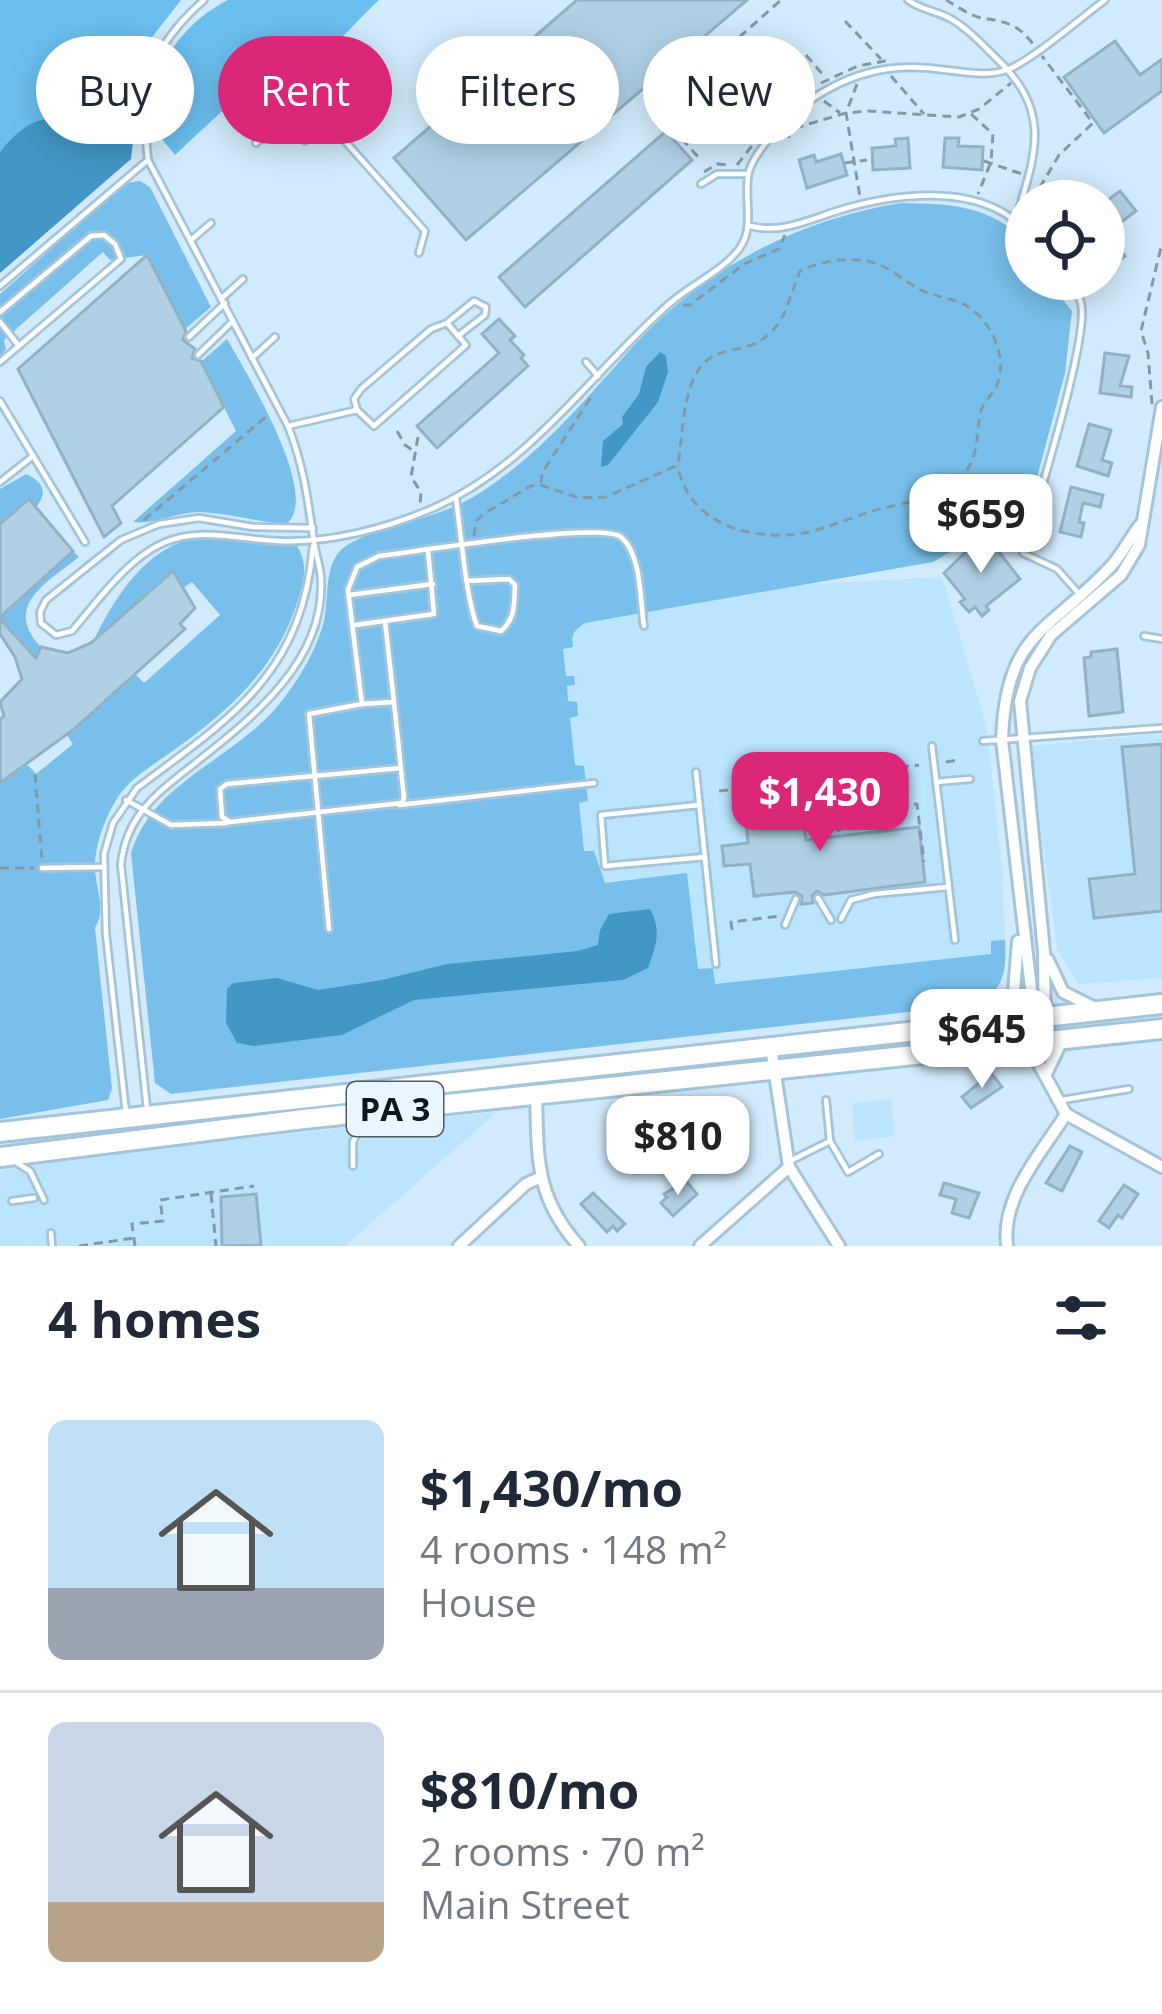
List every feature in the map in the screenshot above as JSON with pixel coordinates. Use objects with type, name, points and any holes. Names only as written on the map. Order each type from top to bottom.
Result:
[{"type":"highway","name":"PA 3","points":[[0,1132],[1162,1004]]},
{"type":"highway","name":"PA 3","points":[[0,1158],[367,1112],[1162,1029]]},
{"type":"street","points":[[1039,1017],[1045,952],[1020,701],[1030,668],[1051,635],[1113,563],[1145,517],[1156,482],[1157,406]]},
{"type":"street","points":[[1046,1073],[1054,1040],[1039,1017],[1020,902],[1002,740],[1004,699],[1016,662],[1042,626],[1082,598]]},
{"type":"street","points":[[975,1023],[995,1015],[1014,992],[1020,902]]},
{"type":"street","points":[[1045,952],[1059,986],[1070,998],[1095,1008],[1118,1009]]},
{"type":"street","points":[[1017,1045],[1031,1050],[1066,1114],[1162,1166]]},
{"type":"street","points":[[771,1047],[789,1165],[839,1246]]},
{"type":"street","points":[[536,1094],[539,1178],[579,1246]]},
{"type":"street","points":[[1006,1246],[1009,1204],[1066,1114]]},
{"type":"street","points":[[700,1246],[789,1165]]},
{"type":"street","points":[[459,1246],[526,1184],[539,1178]]},
{"type":"lane","points":[[138,1140],[148,1114],[121,865],[127,832],[141,809],[251,720],[291,672],[306,644],[322,581],[302,460],[224,300],[148,160],[143,119],[149,69],[173,27],[204,0]]},
{"type":"lane","points":[[908,0],[948,16],[1018,78],[1035,118],[1028,180]]},
{"type":"lane","points":[[817,96],[861,73],[886,68],[911,65],[975,74],[1010,69],[1105,0]]},
{"type":"lane","points":[[270,83],[295,85],[308,98],[258,141],[235,116],[270,83]]},
{"type":"lane","points":[[348,144],[425,231],[419,253]]},
{"type":"lane","points":[[313,528],[253,527],[199,518],[159,524],[121,540],[46,600],[40,623],[56,635],[72,631],[147,552],[176,538],[214,534],[314,540],[381,527],[420,514],[500,471],[669,304],[735,254],[750,226],[747,174],[764,144]]},
{"type":"lane","points":[[0,286],[148,160]]},
{"type":"lane","points":[[358,178],[369,168]]},
{"type":"lane","points":[[701,184],[717,174],[747,174]]},
{"type":"lane","points":[[750,226],[773,232],[862,205],[942,196],[975,201],[1005,214]]},
{"type":"lane","points":[[191,240],[211,223]]},
{"type":"lane","points":[[0,312],[91,236],[104,235],[115,244],[121,259],[0,362]]},
{"type":"lane","points":[[189,337],[243,279]]},
{"type":"lane","points":[[1081,300],[1073,367],[1023,553],[1057,568],[1082,598]]},
{"type":"lane","points":[[447,323],[458,336],[466,345],[374,425],[357,410],[354,399],[361,389],[430,329],[447,323],[474,301],[486,307],[485,315],[458,336]]},
{"type":"lane","points":[[198,355],[234,320]]},
{"type":"lane","points":[[0,322],[19,346]]},
{"type":"lane","points":[[253,358],[275,337]]},
{"type":"lane","points":[[586,362],[598,377]]},
{"type":"lane","points":[[0,401],[85,542]]},
{"type":"lane","points":[[287,426],[357,410]]},
{"type":"lane","points":[[0,482],[33,456]]},
{"type":"lane","points":[[456,497],[466,580],[477,626],[501,631],[511,622],[515,585],[498,577],[466,580]]},
{"type":"lane","points":[[362,704],[349,595],[350,580],[367,560],[464,545],[611,532],[633,555],[644,626]]},
{"type":"lane","points":[[138,1140],[127,1116],[106,934],[107,838],[126,800],[243,706],[279,660],[301,613],[314,540]]},
{"type":"lane","points":[[354,625],[434,614],[428,550]]},
{"type":"lane","points":[[349,595],[433,584]]},
{"type":"lane","points":[[385,621],[404,798],[399,805]]},
{"type":"lane","points":[[1144,635],[1162,639]]},
{"type":"lane","points":[[329,929],[309,715],[314,710],[394,702]]},
{"type":"lane","points":[[983,740],[1162,728]]},
{"type":"lane","points":[[932,746],[955,940]]},
{"type":"lane","points":[[230,822],[222,817],[223,786],[400,768]]},
{"type":"lane","points":[[696,772],[716,964]]},
{"type":"lane","points":[[936,782],[970,778]]},
{"type":"lane","points":[[126,800],[171,825],[190,827],[594,783]]},
{"type":"lane","points":[[699,805],[601,815],[605,866],[705,857]]},
{"type":"lane","points":[[42,868],[104,867]]},
{"type":"lane","points":[[841,919],[851,900],[948,887]]},
{"type":"lane","points":[[818,898],[831,920]]},
{"type":"lane","points":[[784,925],[796,899]]},
{"type":"lane","points":[[1057,1101],[1129,1089]]},
{"type":"lane","points":[[826,1100],[830,1141],[848,1172],[879,1154]]},
{"type":"lane","points":[[353,1166],[353,1142],[367,1112]]},
{"type":"lane","points":[[789,1165],[830,1141]]},
{"type":"lane","points":[[0,1158],[30,1171],[44,1200]]},
{"type":"lane","points":[[12,1201],[34,1198]]},
{"type":"lane","points":[[51,1233],[52,1246]]},
{"type":"path","points":[[740,36],[781,0]]},
{"type":"path","points":[[845,21],[881,60]]},
{"type":"path","points":[[815,66],[826,79]]},
{"type":"path","points":[[886,68],[925,116]]},
{"type":"path","points":[[861,73],[843,114],[862,205]]},
{"type":"path","points":[[815,122],[843,114],[959,117],[971,114],[1018,78]]},
{"type":"path","points":[[817,96],[843,114]]},
{"type":"path","points":[[971,114],[993,134],[975,201]]},
{"type":"path","points":[[1044,180],[1059,155],[1093,123]]},
{"type":"path","points":[[687,144],[699,158]]},
{"type":"path","points":[[692,182],[717,164],[736,166],[755,144]]},
{"type":"path","points":[[845,164],[868,160]]},
{"type":"path","points":[[988,162],[1029,177]]},
{"type":"path","points":[[669,304],[690,305],[744,264],[779,249],[788,227]]},
{"type":"path","points":[[1157,406],[1141,331],[1162,243]]},
{"type":"path","points":[[817,262],[878,263],[922,292],[967,305],[984,321],[998,349],[998,382],[981,411],[977,449],[964,474],[938,494],[812,532],[754,534],[720,522],[692,502],[680,482],[678,466],[690,385],[705,361],[757,343],[774,329],[788,308],[800,271],[817,262]]},
{"type":"path","points":[[541,485],[542,473],[595,388],[592,384]]},
{"type":"path","points":[[144,520],[268,416]]},
{"type":"path","points":[[398,431],[405,445],[416,452]]},
{"type":"path","points":[[418,437],[411,477],[422,491],[420,514]]},
{"type":"path","points":[[474,544],[474,527],[485,513],[516,493],[541,485],[578,498],[606,497],[678,466]]},
{"type":"path","points":[[946,762],[958,760]]},
{"type":"path","points":[[870,781],[870,766],[919,765]]},
{"type":"path","points":[[0,868],[42,868],[35,774]]},
{"type":"path","points":[[719,790],[804,782],[807,811],[829,829],[855,824],[870,798]]},
{"type":"path","points":[[867,808],[917,804],[924,862]]},
{"type":"path","points":[[732,930],[731,922],[781,916],[783,911]]},
{"type":"path","points":[[135,1246],[132,1224],[163,1221],[160,1200],[254,1186]]},
{"type":"path","points":[[210,1190],[216,1246]]},
{"type":"path","points":[[79,1246],[134,1238]]},
{"type":"shaded area","points":[[0,0],[181,0],[153,36],[36,36],[36,126],[0,152]]},
{"type":"shaded area","points":[[228,0],[379,0],[343,36],[218,36],[218,115],[194,137],[194,36],[182,36]]},
{"type":"shaded area","points":[[33,123],[36,144],[133,144],[131,159],[0,273],[0,152]]},
{"type":"shaded area","points":[[167,144],[187,144],[175,155]]},
{"type":"shaded area","points":[[140,181],[150,187],[211,307],[185,329],[147,255],[110,260],[103,252],[4,340],[6,349],[0,356],[0,294],[126,183]]},
{"type":"shaded area","points":[[901,203],[934,204],[992,217],[1005,225],[1005,300],[1063,300],[1072,311],[1065,373],[1021,537],[982,533],[933,562],[585,623],[573,636],[573,647],[563,649],[566,676],[574,676],[575,685],[567,686],[568,701],[577,702],[578,716],[570,718],[575,765],[584,766],[588,801],[579,803],[584,851],[594,851],[605,883],[687,873],[698,969],[713,968],[715,984],[991,954],[991,941],[1005,940],[1004,968],[995,990],[981,1004],[171,1094],[155,1083],[131,853],[156,808],[257,727],[291,688],[321,633],[329,575],[340,551],[364,537],[453,507],[489,487],[552,434],[655,324],[717,274],[786,237],[861,211]]},
{"type":"shaded area","points":[[227,339],[277,433],[295,488],[295,510],[286,524],[199,512],[133,522],[236,431],[201,362]]},
{"type":"shaded area","points":[[660,352],[666,356],[668,372],[658,402],[608,465],[601,467],[603,441],[623,424],[622,417],[639,394],[646,367]]},
{"type":"shaded area","points":[[26,474],[42,488],[40,502],[36,507],[29,499],[0,524],[0,489]]},
{"type":"shaded area","points":[[198,537],[296,545],[304,567],[296,606],[275,650],[247,688],[130,783],[102,830],[95,857],[100,906],[95,928],[112,1089],[108,1100],[0,1119],[0,782],[28,765],[36,774],[73,744],[67,735],[135,674],[144,683],[220,615],[192,582],[183,588],[173,572],[93,642],[122,591],[148,562],[179,542]]},
{"type":"shaded area","points":[[73,551],[79,557],[43,585],[28,607],[30,632],[41,647],[36,657],[0,617]]},
{"type":"shaded area","points":[[942,577],[987,728],[1006,958],[687,991],[553,898],[549,634],[632,594]]},
{"type":"shaded area","points":[[1162,734],[1162,978],[1078,984],[1057,949],[1030,746]]},
{"type":"shaded area","points":[[650,909],[657,932],[648,968],[623,980],[414,1000],[342,1035],[254,1046],[237,1043],[226,1023],[227,989],[233,983],[277,978],[318,990],[447,964],[578,951],[598,945],[609,914]]},
{"type":"shaded area","points":[[891,1099],[895,1136],[855,1141],[852,1103]]},
{"type":"shaded area","points":[[497,1112],[345,1246],[0,1246],[0,1170]]},
{"type":"building","points":[[577,0],[747,0],[705,36],[643,36],[643,89],[619,109],[619,36],[535,36]]},
{"type":"building","points":[[1115,41],[1140,75],[1162,59],[1162,91],[1104,133],[1064,77]]},
{"type":"building","points":[[908,138],[910,168],[873,170],[872,148],[896,146],[895,139]]},
{"type":"building","points":[[945,138],[959,138],[958,146],[983,147],[982,170],[943,167]]},
{"type":"building","points":[[416,139],[416,144],[578,144],[466,240],[394,158]]},
{"type":"building","points":[[651,144],[678,144],[692,160],[525,307],[499,277]]},
{"type":"building","points":[[841,154],[847,175],[807,188],[799,160],[814,155],[816,162]]},
{"type":"building","points":[[1125,197],[1136,211],[1125,219]]},
{"type":"building","points":[[147,255],[186,331],[183,340],[195,349],[192,358],[201,361],[224,407],[112,506],[121,523],[104,537],[18,369]]},
{"type":"building","points":[[499,319],[515,336],[510,340],[528,366],[437,448],[417,426],[499,353],[482,334]]},
{"type":"building","points":[[1105,353],[1129,356],[1120,386],[1132,387],[1131,397],[1100,393]]},
{"type":"building","points":[[1089,424],[1111,430],[1102,460],[1112,463],[1108,476],[1077,466]]},
{"type":"building","points":[[1071,487],[1103,495],[1100,507],[1083,503],[1081,537],[1060,532]]},
{"type":"building","points":[[29,499],[73,551],[0,617],[0,524]]},
{"type":"building","points":[[988,538],[1020,579],[986,606],[989,610],[982,616],[975,607],[969,612],[960,602],[965,599],[944,573],[975,543],[977,547]]},
{"type":"building","points":[[173,571],[195,608],[180,624],[185,629],[74,729],[0,783],[0,719],[4,716],[0,702],[22,679],[0,634],[0,619],[36,658],[41,647],[68,653],[91,643]]},
{"type":"building","points":[[1117,649],[1123,712],[1089,716],[1084,658],[1091,657],[1091,652]]},
{"type":"building","points":[[1162,744],[1162,911],[1094,918],[1089,879],[1135,874],[1122,747]]},
{"type":"building","points":[[800,793],[806,840],[919,827],[925,882],[824,895],[817,891],[813,903],[801,904],[802,896],[795,892],[754,896],[750,864],[724,866],[722,846],[748,843],[744,799]]},
{"type":"building","points":[[991,1073],[1002,1087],[971,1108],[962,1097]]},
{"type":"building","points":[[1070,1146],[1082,1152],[1062,1191],[1046,1183]]},
{"type":"building","points":[[686,1181],[697,1194],[673,1216],[661,1203],[667,1197],[664,1194]]},
{"type":"building","points":[[944,1183],[979,1193],[969,1218],[952,1213],[956,1199],[940,1195]]},
{"type":"building","points":[[1124,1185],[1138,1194],[1109,1228],[1099,1221]]},
{"type":"building","points":[[593,1193],[625,1224],[617,1231],[613,1226],[607,1232],[581,1204]]},
{"type":"building","points":[[256,1194],[261,1245],[222,1246],[221,1197]]}]
